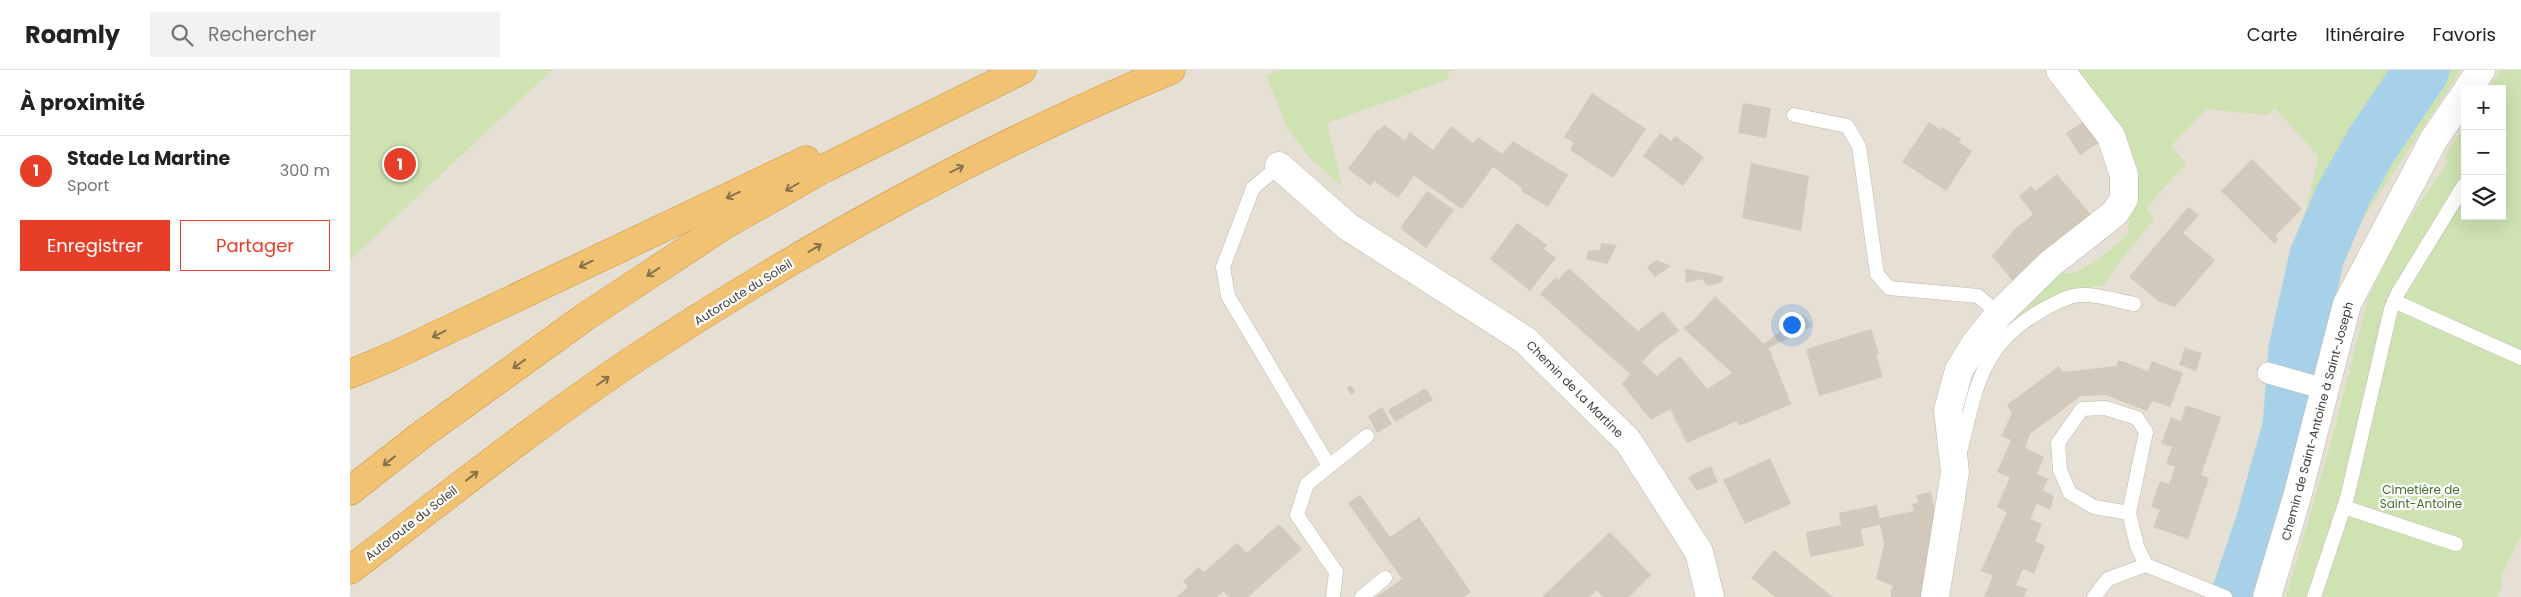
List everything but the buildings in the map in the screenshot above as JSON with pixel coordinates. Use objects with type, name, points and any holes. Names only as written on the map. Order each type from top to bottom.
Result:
[{"type":"highway","points":[[350,374],[393,356],[837,146],[1018,70]]},
{"type":"highway","points":[[350,491],[420,436],[584,317],[723,226],[823,169],[1022,70]]},
{"type":"highway","name":"Autoroute du Soleil","points":[[350,570],[519,441],[642,355],[727,301],[906,195],[978,158],[1171,70]]},
{"type":"highway","points":[[350,384],[393,356]]},
{"type":"street","points":[[1935,597],[1955,472],[1948,410],[1959,370],[1975,344],[1999,314],[2050,264],[2114,214],[2124,198],[2124,176],[2111,136],[2060,70]]},
{"type":"street","points":[[2471,85],[2481,70]]},
{"type":"street","name":"Chemin de Saint-Antoine à Saint-Joseph","points":[[2267,597],[2297,497],[2347,304],[2434,138],[2461,100]]},
{"type":"street","name":"Chemin de La Martine","points":[[1279,166],[1346,226],[1525,340],[1628,441],[1699,552],[1710,597]]},
{"type":"street","points":[[2268,373],[2325,389]]},
{"type":"lane","points":[[1794,115],[1847,126],[1859,146],[1877,274],[1889,288],[1978,296],[1999,314]]},
{"type":"lane","points":[[1279,166],[1254,188],[1224,267],[1228,296],[1329,466]]},
{"type":"lane","points":[[2314,597],[2344,507],[2394,302],[2461,190]]},
{"type":"lane","points":[[1955,472],[1979,375],[1998,345],[2023,321],[2050,305],[2081,294],[2134,304]]},
{"type":"lane","points":[[2394,302],[2521,358]]},
{"type":"lane","points":[[2130,513],[2094,507],[2070,493],[2060,470],[2058,443],[2082,409],[2105,408],[2137,418],[2146,432],[2130,513],[2137,546],[2146,565],[2225,597]]},
{"type":"lane","points":[[1333,597],[1336,572],[1297,515],[1307,484],[1366,436]]},
{"type":"lane","points":[[2344,507],[2456,544]]},
{"type":"lane","points":[[2094,597],[2108,579],[2146,565]]},
{"type":"lane","points":[[1362,597],[1385,578]]},
{"type":"shaded area","points":[[350,70],[2521,70],[2521,597],[350,597]]},
{"type":"shaded area","points":[[1940,505],[1924,597],[1744,597],[1742,588],[1785,535]]},
{"type":"green space","points":[[350,70],[552,70],[350,260]]},
{"type":"green space","points":[[1281,70],[1456,70],[1447,73],[1449,79],[1327,123],[1342,187],[1308,156],[1287,127],[1266,76]]},
{"type":"green space","points":[[2073,70],[2401,70],[2378,104],[2329,190],[2307,269],[2283,373],[2266,366],[2319,157],[2275,108],[2268,115],[2206,109],[2171,146],[2186,163],[2146,208],[2154,219],[2117,265],[2104,286],[2081,288],[2059,294],[2039,304],[2020,317],[2004,332],[1990,350],[1968,391],[1957,439],[1959,392],[1971,362],[2055,275],[2077,272],[2103,256],[2128,234],[2129,208]]},
{"type":"green space","points":[[2430,70],[2461,70],[2363,219],[2332,284],[2307,380],[2317,290],[2354,195]]},
{"type":"green space","name":"Cimetière de Saint-Antoine","points":[[2501,70],[2521,70],[2521,536],[2502,574],[2502,585],[2497,597],[2286,597],[2330,447],[2368,299],[2400,233],[2447,163],[2446,154],[2461,131],[2461,220],[2506,220],[2506,85],[2491,85]]},
{"type":"waterway","points":[[2238,597],[2263,523],[2290,427],[2296,349],[2317,256],[2343,195],[2372,144],[2422,70]]},
{"type":"place","name":"Stade La Martine","points":[[400,164]]}]
